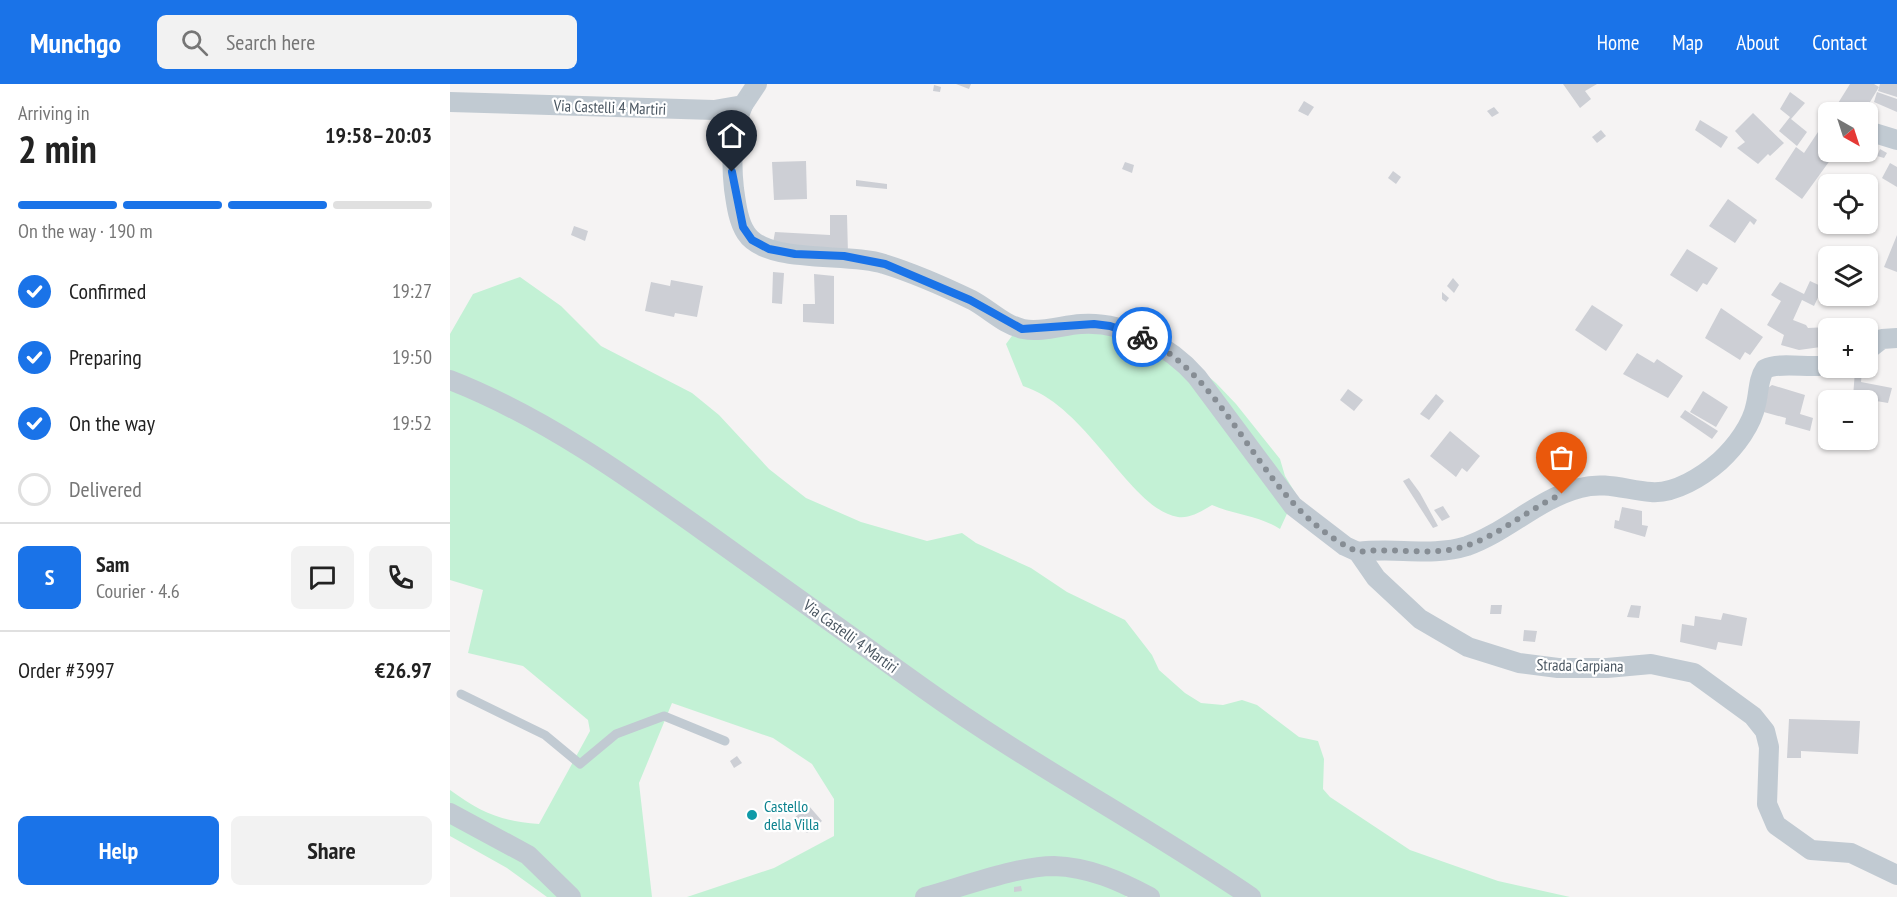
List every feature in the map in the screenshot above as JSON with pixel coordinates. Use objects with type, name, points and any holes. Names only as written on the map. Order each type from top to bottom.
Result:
[{"type":"street","points":[[743,105],[757,84]]},
{"type":"street","name":"Via Castelli 4 Martiri","points":[[450,102],[714,110],[743,105]]},
{"type":"street","name":"Strada Carpiana","points":[[743,105],[737,118],[732,172],[739,217],[747,235],[752,240],[769,249],[788,253],[844,256],[885,264],[970,300],[1022,329],[1094,324],[1127,331],[1144,338],[1188,367],[1293,506],[1345,546],[1358,552],[1376,578],[1405,607],[1434,629],[1468,647],[1540,666],[1607,668],[1651,664],[1685,670],[1706,679],[1754,716],[1765,731],[1769,747],[1767,804],[1776,825],[1799,844],[1811,850],[1851,854],[1897,875]]},
{"type":"street","points":[[1878,133],[1897,140]]},
{"type":"street","points":[[1878,342],[1882,339],[1897,338]]},
{"type":"street","points":[[1358,552],[1458,548],[1495,534],[1548,500],[1584,487],[1616,485],[1660,492],[1680,486],[1718,463],[1739,440],[1753,415],[1761,378],[1766,369],[1774,366],[1818,366]]},
{"type":"street","name":"Via Castelli 4 Martiri","points":[[450,380],[516,410],[647,491],[926,690],[1033,761],[1142,826],[1251,897]]},
{"type":"street","points":[[450,813],[528,855],[571,897]]},
{"type":"street","points":[[925,897],[1030,869],[1054,866],[1096,873],[1121,882],[1150,897]]},
{"type":"lane","points":[[461,694],[545,735],[579,764],[616,734],[664,716],[725,741]]},
{"type":"green space","points":[[520,277],[561,306],[601,346],[692,393],[719,415],[769,469],[806,498],[861,522],[927,541],[962,533],[976,543],[1031,568],[1067,592],[1125,620],[1152,655],[1159,670],[1185,693],[1201,703],[1223,705],[1242,700],[1257,705],[1299,737],[1318,741],[1324,759],[1323,789],[1330,797],[1410,850],[1498,881],[1570,897],[1154,897],[1143,891],[1125,897],[687,897],[774,868],[834,836],[834,799],[812,764],[773,738],[672,703],[639,783],[652,897],[547,897],[507,868],[450,836],[450,790],[492,815],[513,821],[539,824],[590,731],[588,720],[523,666],[468,653],[483,590],[450,580],[450,334],[473,294]]},
{"type":"green space","points":[[1020,325],[1167,341],[1216,383],[1280,459],[1285,476],[1296,494],[1280,529],[1272,524],[1212,505],[1187,517],[1178,517],[1160,510],[1142,496],[1068,414],[1047,397],[1023,386],[1006,344]]},
{"type":"building","points":[[956,84],[971,84],[969,89]]},
{"type":"building","points":[[1563,84],[1597,84],[1585,91],[1591,99],[1580,108]]},
{"type":"building","points":[[1850,84],[1874,84],[1879,87],[1870,102],[1839,102]]},
{"type":"building","points":[[1880,84],[1897,84],[1897,97],[1878,91]]},
{"type":"building","points":[[934,85],[941,87],[940,92],[933,91]]},
{"type":"building","points":[[1790,92],[1805,103],[1791,119],[1807,132],[1797,146],[1779,131],[1790,117],[1780,109]]},
{"type":"building","points":[[1877,92],[1897,99],[1897,112],[1878,102],[1874,102]]},
{"type":"building","points":[[1304,101],[1314,107],[1308,116],[1298,111]]},
{"type":"building","points":[[1494,107],[1499,113],[1492,117],[1487,111]]},
{"type":"building","points":[[1753,113],[1784,143],[1758,164],[1737,148],[1745,142],[1735,131]]},
{"type":"building","points":[[1700,120],[1728,137],[1721,148],[1695,130]]},
{"type":"building","points":[[1601,130],[1606,136],[1597,143],[1592,137]]},
{"type":"building","points":[[1818,132],[1818,162],[1829,162],[1802,199],[1775,179],[1796,147],[1804,153]]},
{"type":"building","points":[[1880,149],[1887,153],[1884,158],[1878,156]]},
{"type":"building","points":[[806,161],[807,199],[774,200],[772,162]]},
{"type":"building","points":[[1125,162],[1134,165],[1132,173],[1122,169]]},
{"type":"building","points":[[1890,163],[1897,167],[1897,187],[1882,178]]},
{"type":"building","points":[[1393,171],[1401,177],[1396,184],[1388,178]]},
{"type":"building","points":[[856,180],[887,184],[887,189],[856,186]]},
{"type":"building","points":[[1728,199],[1757,220],[1754,225],[1750,221],[1735,243],[1709,226]]},
{"type":"building","points":[[830,215],[847,215],[848,254],[773,243],[775,232],[830,235]]},
{"type":"building","points":[[574,226],[588,231],[585,241],[571,235]]},
{"type":"building","points":[[1897,235],[1897,272],[1884,267]]},
{"type":"building","points":[[1687,249],[1718,268],[1707,285],[1703,283],[1697,292],[1670,275]]},
{"type":"building","points":[[773,272],[784,273],[782,304],[772,303]]},
{"type":"building","points":[[814,274],[834,276],[834,324],[803,322],[803,304],[815,304]]},
{"type":"building","points":[[1453,278],[1459,285],[1454,293],[1447,286]]},
{"type":"building","points":[[671,280],[703,286],[697,317],[675,313],[674,317],[645,311],[651,282],[670,286]]},
{"type":"building","points":[[1810,281],[1818,285],[1818,298],[1814,306],[1802,300],[1793,320],[1808,328],[1818,328],[1818,347],[1799,350],[1781,345],[1784,335],[1767,325],[1781,301],[1771,295],[1780,282],[1804,294]]},
{"type":"building","points":[[1442,292],[1449,298],[1446,302],[1442,299]]},
{"type":"building","points":[[1592,305],[1623,325],[1606,351],[1575,330]]},
{"type":"building","points":[[1721,308],[1763,337],[1750,355],[1745,352],[1740,360],[1705,338]]},
{"type":"building","points":[[1637,353],[1654,363],[1657,359],[1683,376],[1668,398],[1623,374]]},
{"type":"building","points":[[1854,378],[1861,378],[1861,382],[1892,388],[1888,403],[1878,401],[1878,390],[1854,390]]},
{"type":"building","points":[[1772,385],[1805,395],[1800,414],[1813,418],[1810,431],[1785,424],[1786,418],[1760,411],[1765,390]]},
{"type":"building","points":[[1348,389],[1363,400],[1354,411],[1340,400]]},
{"type":"building","points":[[1703,391],[1728,407],[1716,427],[1690,412]]},
{"type":"building","points":[[1436,394],[1444,401],[1429,420],[1420,414]]},
{"type":"building","points":[[1685,410],[1718,431],[1712,439],[1680,417]]},
{"type":"building","points":[[1450,431],[1480,456],[1467,472],[1462,468],[1456,477],[1430,456]]},
{"type":"building","points":[[1409,478],[1438,526],[1433,528],[1403,481]]},
{"type":"building","points":[[1443,506],[1450,517],[1442,521],[1434,510]]},
{"type":"building","points":[[1622,507],[1642,511],[1642,525],[1648,526],[1645,537],[1614,528],[1615,520],[1619,521]]},
{"type":"building","points":[[1491,605],[1502,605],[1501,614],[1490,614]]},
{"type":"building","points":[[1631,605],[1641,606],[1639,618],[1627,617]]},
{"type":"building","points":[[1723,613],[1747,618],[1742,646],[1718,642],[1716,650],[1680,642],[1682,624],[1694,626],[1695,616],[1721,620]]},
{"type":"building","points":[[1524,630],[1537,631],[1535,642],[1523,641]]},
{"type":"building","points":[[1789,719],[1860,721],[1858,754],[1801,751],[1801,758],[1787,758]]},
{"type":"building","points":[[737,756],[742,763],[734,768],[730,761]]},
{"type":"building","points":[[809,806],[822,821],[807,833],[794,818]]},
{"type":"building","points":[[1021,886],[1022,891],[1014,892],[1014,887]]},
{"type":"way so far","points":[[1142,337],[1174,356],[1197,377],[1293,506],[1345,546],[1358,552],[1399,549],[1429,551],[1458,548],[1495,534],[1536,507],[1562,494]]},
{"type":"place","name":"Castello della Villa","points":[[752,815]]},
{"type":"route","points":[[732,172],[739,217],[743,227],[752,240],[769,249],[795,254],[844,256],[885,264],[970,300],[990,310],[1007,323],[1022,329],[1035,330],[1094,324],[1110,326],[1142,337]]}]
